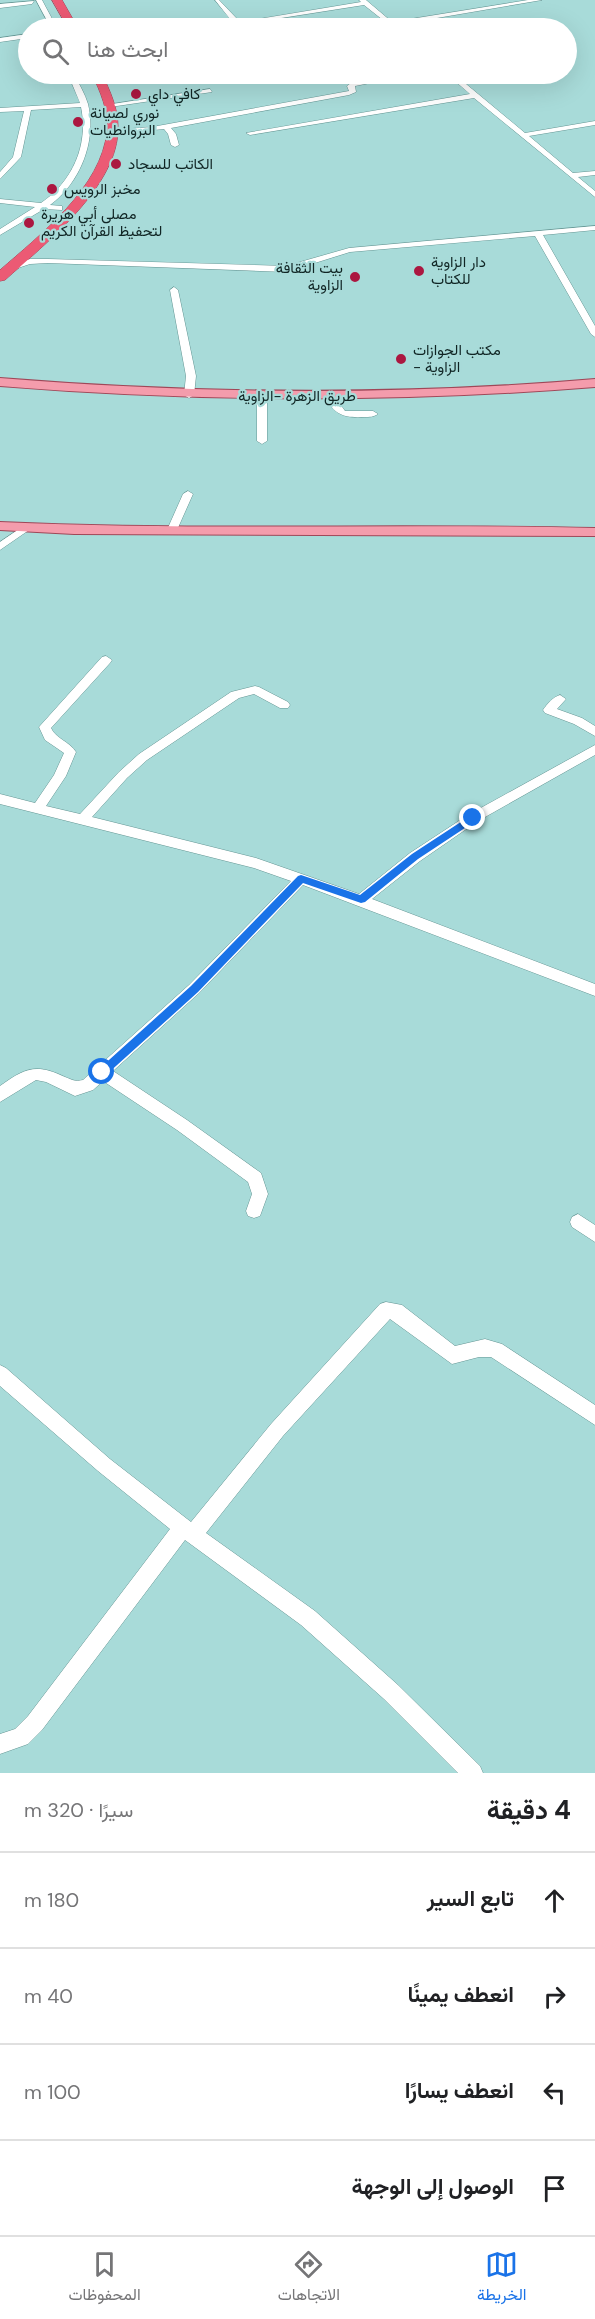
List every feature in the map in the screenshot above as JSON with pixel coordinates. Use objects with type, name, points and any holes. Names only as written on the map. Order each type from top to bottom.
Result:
[{"type":"highway","points":[[46,0],[56,18]]},
{"type":"highway","points":[[57,0],[67,18]]},
{"type":"highway","points":[[3,269],[84,177],[98,142],[98,112],[87,84]]},
{"type":"highway","points":[[3,269],[30,249],[93,184],[108,158],[113,132],[110,105],[101,84]]},
{"type":"main road","name":"طريق الزهرة -الزاوية","points":[[0,382],[189,395],[262,396],[453,392],[595,383]]},
{"type":"main road","points":[[0,526],[172,530],[595,532]]},
{"type":"street","points":[[482,0],[489,8]]},
{"type":"street","points":[[436,18],[539,0]]},
{"type":"street","points":[[2,4],[34,1]]},
{"type":"street","points":[[34,1],[41,18]]},
{"type":"street","points":[[34,1],[47,18]]},
{"type":"street","points":[[217,1],[233,18]]},
{"type":"street","points":[[268,18],[364,2],[384,18]]},
{"type":"street","points":[[0,40],[18,37]]},
{"type":"street","points":[[0,233],[62,189],[78,165],[85,138],[85,105],[76,84]]},
{"type":"street","points":[[113,132],[166,127],[353,92],[350,86],[353,84]]},
{"type":"street","points":[[463,84],[595,195]]},
{"type":"street","points":[[110,105],[210,91]]},
{"type":"street","points":[[250,133],[477,95]]},
{"type":"street","points":[[0,110],[85,105]]},
{"type":"street","points":[[0,177],[13,156],[28,110]]},
{"type":"street","points":[[525,135],[595,123]]},
{"type":"street","points":[[166,127],[172,134],[175,145]]},
{"type":"street","points":[[571,175],[595,173]]},
{"type":"street","points":[[0,201],[59,208]]},
{"type":"street","points":[[3,269],[30,262],[48,261],[286,269],[349,250],[595,228]]},
{"type":"street","points":[[538,233],[595,334]]},
{"type":"street","points":[[30,249],[34,256],[48,261]]},
{"type":"street","points":[[174,290],[189,364],[189,395]]},
{"type":"street","points":[[262,396],[262,441]]},
{"type":"street","points":[[330,396],[335,410],[342,414],[373,414]]},
{"type":"street","points":[[172,530],[189,494]]},
{"type":"street","points":[[0,547],[25,528]]},
{"type":"street","points":[[38,808],[60,776],[70,752],[49,737],[45,728],[106,660]]},
{"type":"street","points":[[83,819],[123,775],[143,757],[235,695],[255,690],[284,705]]},
{"type":"street","points":[[560,699],[549,710],[578,721],[595,732]]},
{"type":"street","points":[[361,900],[415,857],[473,818],[595,749]]},
{"type":"street","points":[[0,799],[256,863],[361,900],[595,990]]},
{"type":"street","points":[[0,1095],[32,1073],[41,1072],[75,1089],[88,1085],[194,989],[301,879]]},
{"type":"street","points":[[102,1072],[182,1125],[255,1178],[261,1194],[254,1211]]},
{"type":"street","points":[[578,1222],[595,1234]]},
{"type":"street","points":[[0,1744],[21,1737],[35,1723],[122,1605],[386,1310],[396,1311],[452,1355],[487,1347],[496,1350],[595,1416]]},
{"type":"street","points":[[0,1374],[104,1465],[188,1531],[308,1618],[392,1692],[473,1773]]},
{"type":"place","name":"كافي داي","points":[[136,94]]},
{"type":"place","name":"نوري لصيانة البروانطيات","points":[[78,122]]},
{"type":"place","name":"الكاتب للسجاد","points":[[116,164]]},
{"type":"place","name":"مخبز الرويس","points":[[52,189]]},
{"type":"place","name":"مصلى أبي هريرة لتحفيظ القرآن الكريم","points":[[29,223]]},
{"type":"place","name":"دار الزاوية للكتاب","points":[[419,271]]},
{"type":"place","name":"بيت الثقافة الزاوية","points":[[355,277]]},
{"type":"place","name":"مكتب الجوازات - الزاوية","points":[[401,359]]},
{"type":"route","points":[[102,1072],[194,989],[301,879],[361,900],[415,857],[473,818]]}]
